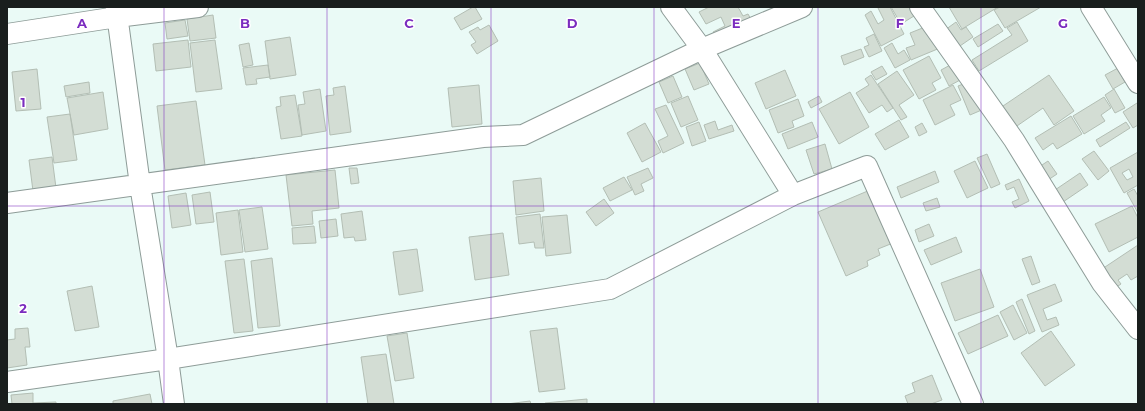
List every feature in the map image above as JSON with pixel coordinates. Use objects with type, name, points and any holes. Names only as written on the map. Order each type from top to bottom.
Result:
[{"type":"street","points":[[7,34],[116,12],[198,7]]},
{"type":"street","points":[[671,7],[702,49],[793,194]]},
{"type":"street","points":[[7,203],[483,137],[523,135],[702,49],[802,7]]},
{"type":"street","points":[[920,7],[1014,140],[1102,283],[1138,329]]},
{"type":"street","points":[[1091,7],[1138,83]]},
{"type":"street","points":[[116,12],[140,185],[174,404]]},
{"type":"street","points":[[7,382],[168,359],[610,289],[793,194],[867,166],[973,404]]},
{"type":"building","points":[[475,7],[482,19],[461,30],[454,18]]},
{"type":"building","points":[[709,7],[738,7],[743,16],[748,14],[752,21],[717,38],[713,32],[725,26],[721,17],[706,24],[699,12]]},
{"type":"building","points":[[890,7],[904,34],[881,46],[865,15],[871,11],[878,24],[884,20],[878,8]]},
{"type":"building","points":[[891,7],[909,7],[914,16],[901,24]]},
{"type":"building","points":[[949,7],[998,7],[962,29]]},
{"type":"building","points":[[1000,7],[1041,7],[1005,28],[994,10]]},
{"type":"building","points":[[213,15],[216,38],[190,41],[187,19]]},
{"type":"building","points":[[185,20],[188,36],[167,39],[165,23]]},
{"type":"building","points":[[956,22],[961,30],[966,27],[973,37],[957,48],[945,30]]},
{"type":"building","points":[[1017,22],[1028,41],[979,71],[972,60],[1012,35],[1007,28]]},
{"type":"building","points":[[998,24],[1003,31],[978,47],[973,39]]},
{"type":"building","points":[[489,25],[498,41],[477,54],[471,45],[476,42],[469,32],[478,27],[480,30]]},
{"type":"building","points":[[930,25],[940,48],[911,60],[906,48],[915,45],[910,33]]},
{"type":"building","points":[[874,34],[882,51],[869,57],[864,47],[869,45],[866,38]]},
{"type":"building","points":[[290,37],[296,75],[270,79],[265,41]]},
{"type":"building","points":[[188,40],[191,67],[156,71],[153,44]]},
{"type":"building","points":[[215,40],[222,89],[196,92],[190,43]]},
{"type":"building","points":[[249,43],[253,65],[243,67],[239,45]]},
{"type":"building","points":[[892,43],[898,54],[904,50],[910,60],[895,68],[884,48]]},
{"type":"building","points":[[861,49],[864,57],[844,65],[841,56]]},
{"type":"building","points":[[929,56],[941,78],[932,83],[936,90],[919,99],[903,70]]},
{"type":"building","points":[[700,63],[709,84],[694,90],[685,69]]},
{"type":"building","points":[[954,63],[962,79],[949,86],[941,70]]},
{"type":"building","points":[[268,65],[270,77],[256,79],[257,84],[246,85],[243,68]]},
{"type":"building","points":[[882,66],[887,74],[876,80],[871,72]]},
{"type":"building","points":[[1118,68],[1125,82],[1113,89],[1105,75]]},
{"type":"building","points":[[37,69],[41,109],[16,111],[12,72]]},
{"type":"building","points":[[785,70],[796,96],[766,109],[755,83]]},
{"type":"building","points":[[897,71],[914,95],[899,105],[907,117],[901,120],[878,84]]},
{"type":"building","points":[[871,75],[893,108],[887,112],[882,105],[869,113],[856,93],[869,85],[865,79]]},
{"type":"building","points":[[1049,75],[1074,111],[1054,125],[1043,108],[1014,128],[1000,108]]},
{"type":"building","points":[[673,76],[682,97],[668,103],[659,82]]},
{"type":"building","points":[[971,81],[984,109],[970,115],[958,86]]},
{"type":"building","points":[[89,82],[90,93],[66,97],[64,86]]},
{"type":"building","points":[[479,85],[482,124],[452,127],[448,88]]},
{"type":"building","points":[[953,85],[961,100],[950,105],[955,115],[935,125],[923,100]]},
{"type":"building","points":[[345,86],[351,132],[330,135],[326,96],[334,95],[333,88]]},
{"type":"building","points":[[320,89],[326,131],[302,135],[298,105],[305,104],[303,92]]},
{"type":"building","points":[[1114,89],[1125,108],[1115,113],[1105,95]]},
{"type":"building","points":[[103,92],[108,129],[74,135],[67,98]]},
{"type":"building","points":[[850,92],[869,127],[839,144],[819,109]]},
{"type":"building","points":[[295,95],[302,136],[281,139],[276,107],[281,106],[280,97]]},
{"type":"building","points":[[688,96],[698,120],[681,127],[671,103]]},
{"type":"building","points":[[819,96],[822,102],[811,108],[808,102]]},
{"type":"building","points":[[1104,97],[1111,108],[1101,115],[1105,121],[1084,134],[1073,116]]},
{"type":"building","points":[[798,99],[804,116],[792,121],[794,127],[778,133],[769,110]]},
{"type":"building","points":[[196,101],[205,165],[165,170],[157,106]]},
{"type":"building","points":[[1137,103],[1138,125],[1133,128],[1123,112]]},
{"type":"building","points":[[666,105],[684,143],[663,153],[658,141],[668,136],[655,109]]},
{"type":"building","points":[[70,114],[77,160],[54,163],[47,117]]},
{"type":"building","points":[[1071,116],[1082,134],[1057,149],[1053,143],[1043,150],[1035,138]]},
{"type":"building","points":[[899,120],[909,137],[885,150],[875,134]]},
{"type":"building","points":[[715,121],[718,130],[732,125],[734,131],[709,139],[704,125]]},
{"type":"building","points":[[699,122],[706,141],[692,146],[686,127]]},
{"type":"building","points":[[812,122],[818,137],[788,149],[782,134]]},
{"type":"building","points":[[1126,122],[1130,128],[1100,147],[1096,140]]},
{"type":"building","points":[[645,123],[661,152],[642,162],[627,133]]},
{"type":"building","points":[[922,123],[927,132],[919,136],[915,127]]},
{"type":"building","points":[[825,144],[832,169],[814,174],[806,150]]},
{"type":"building","points":[[1094,151],[1109,171],[1098,180],[1082,159]]},
{"type":"building","points":[[1138,152],[1138,185],[1124,193],[1110,168]],"holes":[[[1129,169],[1133,177],[1127,180],[1122,173]]]},
{"type":"building","points":[[987,154],[1000,184],[991,188],[977,158]]},
{"type":"building","points":[[52,157],[56,188],[33,191],[29,160]]},
{"type":"building","points":[[975,161],[988,188],[967,198],[954,171]]},
{"type":"building","points":[[1048,161],[1057,174],[1045,182],[1036,169]]},
{"type":"building","points":[[349,168],[357,168],[359,183],[351,184]]},
{"type":"building","points":[[648,168],[653,178],[641,184],[644,191],[635,195],[627,177]]},
{"type":"building","points":[[335,170],[339,208],[312,211],[313,224],[292,226],[286,175]]},
{"type":"building","points":[[935,171],[939,182],[901,198],[897,187]]},
{"type":"building","points":[[1080,173],[1088,185],[1060,204],[1052,192]]},
{"type":"building","points":[[624,177],[632,190],[610,201],[603,188]]},
{"type":"building","points":[[541,178],[544,211],[516,215],[513,181]]},
{"type":"building","points":[[1019,179],[1029,201],[1015,208],[1012,202],[1019,199],[1014,187],[1007,190],[1005,185]]},
{"type":"building","points":[[1134,189],[1138,196],[1138,213],[1127,193]]},
{"type":"building","points":[[870,190],[893,243],[878,249],[880,255],[867,261],[868,266],[846,276],[818,212]]},
{"type":"building","points":[[210,192],[214,222],[196,224],[192,195]]},
{"type":"building","points":[[186,193],[191,225],[172,228],[168,196]]},
{"type":"building","points":[[937,198],[940,207],[926,211],[923,203]]},
{"type":"building","points":[[604,199],[614,213],[596,226],[586,212]]},
{"type":"building","points":[[1132,206],[1138,218],[1138,237],[1109,252],[1095,224]]},
{"type":"building","points":[[262,207],[268,249],[245,252],[239,210]]},
{"type":"building","points":[[238,210],[243,252],[221,255],[216,213]]},
{"type":"building","points":[[362,211],[366,240],[355,241],[354,237],[344,238],[341,214]]},
{"type":"building","points":[[540,214],[544,248],[535,248],[534,242],[519,244],[516,217]]},
{"type":"building","points":[[567,215],[571,253],[546,256],[542,217]]},
{"type":"building","points":[[336,219],[338,236],[321,238],[319,221]]},
{"type":"building","points":[[929,224],[934,236],[919,242],[915,230]]},
{"type":"building","points":[[314,226],[316,243],[293,244],[292,228]]},
{"type":"building","points":[[503,233],[509,275],[475,280],[469,237]]},
{"type":"building","points":[[956,237],[962,252],[931,265],[924,250]]},
{"type":"building","points":[[1138,245],[1138,276],[1131,280],[1127,274],[1118,280],[1121,284],[1112,290],[1099,271]]},
{"type":"building","points":[[417,249],[423,291],[399,295],[393,252]]},
{"type":"building","points":[[1031,256],[1040,282],[1032,285],[1022,259]]},
{"type":"building","points":[[272,258],[280,326],[258,328],[251,261]]},
{"type":"building","points":[[244,259],[253,331],[234,333],[225,261]]},
{"type":"building","points":[[980,269],[994,307],[955,321],[941,283]]},
{"type":"building","points":[[1055,284],[1062,301],[1043,309],[1047,320],[1056,317],[1059,325],[1042,332],[1027,295]]},
{"type":"building","points":[[92,286],[99,327],[75,331],[67,291]]},
{"type":"building","points":[[1022,299],[1035,331],[1029,334],[1016,302]]},
{"type":"building","points":[[1013,305],[1027,333],[1014,340],[1000,312]]},
{"type":"building","points":[[998,315],[1008,336],[968,354],[958,333]]},
{"type":"building","points":[[28,328],[30,347],[25,347],[27,365],[7,368],[7,340],[15,339],[15,329]]},
{"type":"building","points":[[557,328],[565,389],[539,392],[530,331]]},
{"type":"building","points":[[1051,331],[1075,365],[1045,386],[1021,353]]},
{"type":"building","points":[[407,333],[414,378],[395,381],[387,336]]},
{"type":"building","points":[[386,354],[394,404],[368,404],[361,357]]},
{"type":"building","points":[[932,375],[942,400],[931,404],[908,404],[905,396],[915,392],[912,383]]},
{"type":"building","points":[[33,393],[33,403],[56,402],[56,404],[12,404],[11,395]]},
{"type":"building","points":[[150,394],[152,404],[113,404],[113,401]]},
{"type":"building","points":[[587,399],[587,404],[545,403]]},
{"type":"building","points":[[530,401],[531,404],[507,404]]}]
